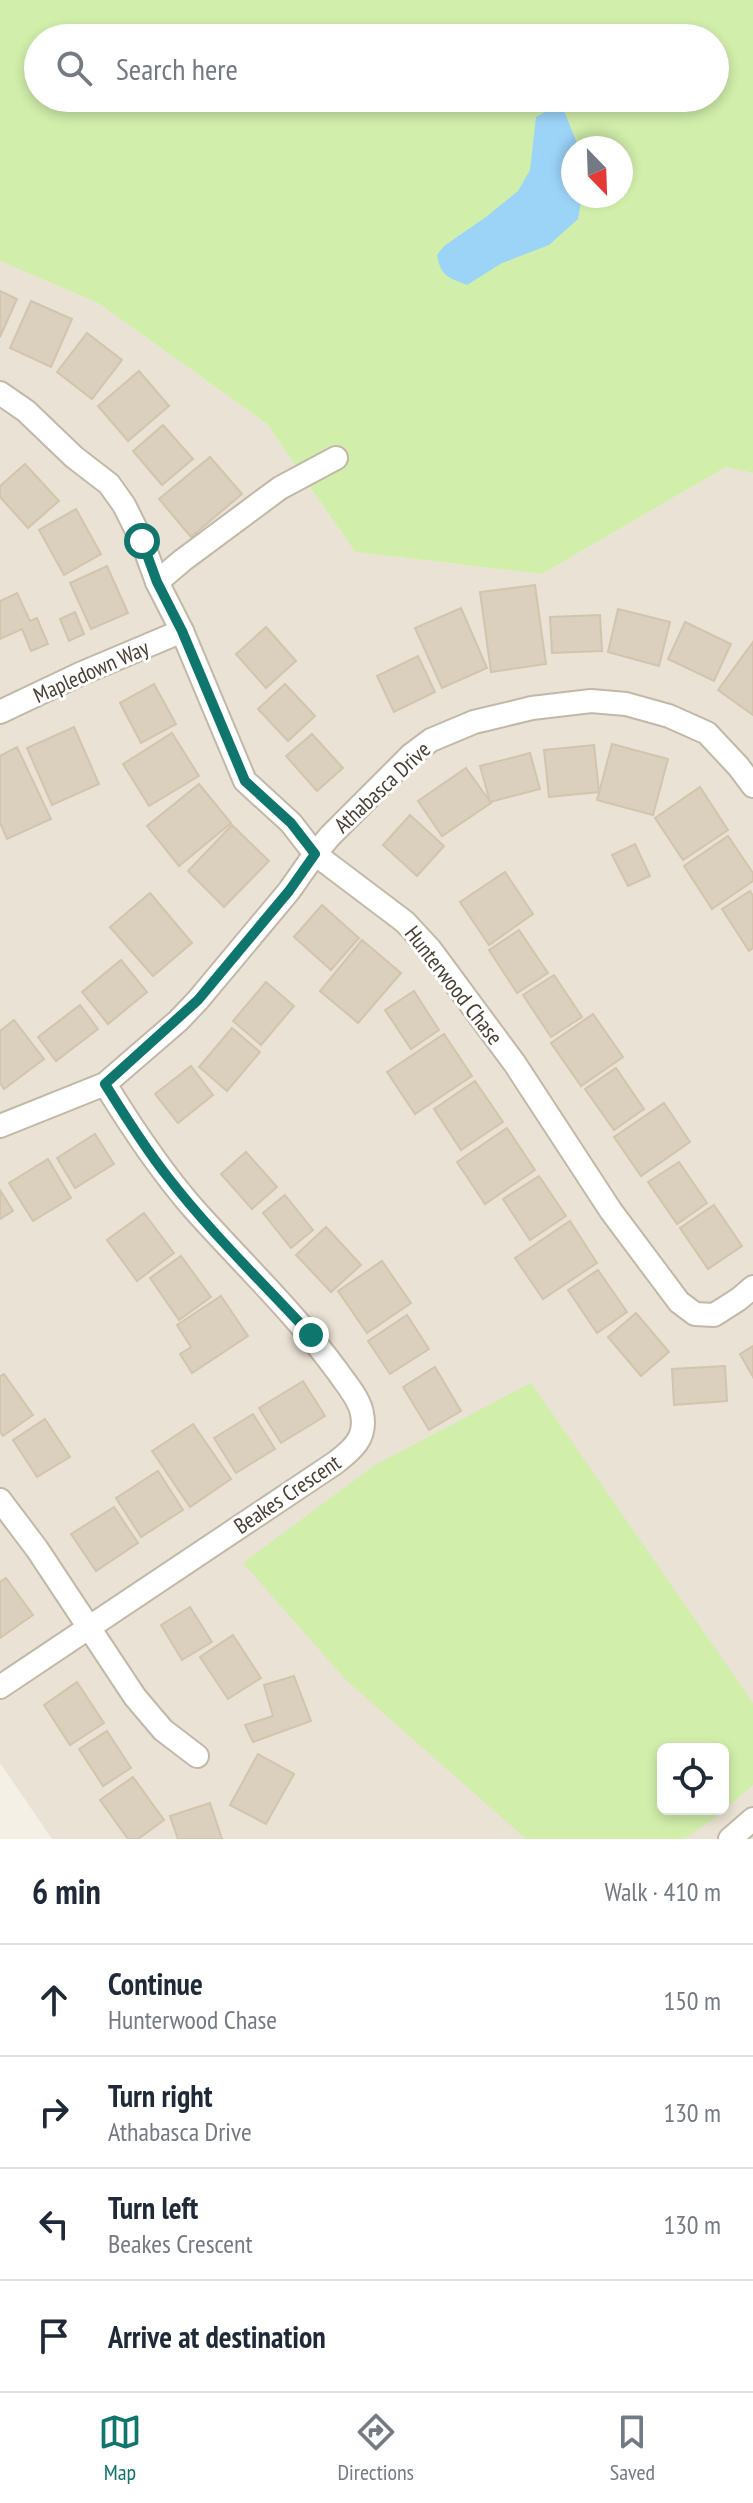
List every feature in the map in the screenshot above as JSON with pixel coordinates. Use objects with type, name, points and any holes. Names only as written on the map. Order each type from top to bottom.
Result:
[{"type":"street","name":"Hunterwood Chase","points":[[0,393],[26,411],[74,457],[109,484],[124,505],[182,631],[245,781],[291,823],[315,854],[405,922],[430,949],[515,1064],[611,1211],[679,1302],[695,1314],[714,1315],[753,1287]]},
{"type":"street","points":[[157,582],[280,488],[336,458]]},
{"type":"street","name":"Mapledown Way","points":[[0,712],[182,631]]},
{"type":"street","name":"Athabasca Drive","points":[[0,1126],[105,1084],[198,1000],[289,891],[315,854],[411,755],[431,740],[474,722],[532,708],[591,701],[626,704],[669,716],[707,733],[753,786]]},
{"type":"street","name":"Beakes Crescent","points":[[0,1687],[335,1463],[354,1449],[363,1431],[362,1411],[311,1335],[192,1207],[131,1127],[105,1084]]},
{"type":"street","points":[[0,1500],[37,1549],[135,1697],[163,1730],[197,1756]]},
{"type":"street","points":[[730,1839],[753,1819]]},
{"type":"shaded area","points":[[0,261],[98,303],[267,424],[355,552],[542,574],[726,467],[753,473],[753,1839],[52,1839],[0,1763]]},
{"type":"green space","points":[[0,0],[753,0],[753,473],[726,467],[542,574],[355,552],[267,424],[98,303],[0,261]]},
{"type":"green space","points":[[531,1383],[753,1703],[753,1785],[729,1805],[729,1743],[657,1743],[657,1815],[718,1815],[712,1820],[684,1839],[526,1839],[346,1680],[243,1563],[375,1465]]},
{"type":"water","points":[[545,112],[564,112],[574,136],[561,136],[561,208],[580,208],[578,219],[549,245],[502,263],[467,285],[450,278],[443,272],[437,255],[444,246],[518,191],[530,170],[536,117]]},
{"type":"building","points":[[0,291],[17,299],[0,337]]},
{"type":"building","points":[[31,301],[72,319],[51,367],[10,348]]},
{"type":"building","points":[[87,333],[122,360],[92,399],[57,372]]},
{"type":"building","points":[[139,371],[169,406],[128,441],[98,406]]},
{"type":"building","points":[[163,425],[193,459],[162,485],[133,451]]},
{"type":"building","points":[[210,457],[242,494],[191,537],[159,499]]},
{"type":"building","points":[[25,464],[59,501],[28,528],[0,497],[0,486]]},
{"type":"building","points":[[76,509],[101,554],[64,575],[39,530]]},
{"type":"building","points":[[107,566],[128,613],[91,629],[70,583]]},
{"type":"building","points":[[535,585],[546,664],[491,672],[480,592]]},
{"type":"building","points":[[17,593],[30,621],[37,618],[48,644],[31,651],[22,629],[0,639],[0,601]]},
{"type":"building","points":[[461,608],[487,668],[442,688],[415,628]]},
{"type":"building","points":[[618,609],[670,622],[659,666],[608,652]]},
{"type":"building","points":[[75,612],[84,634],[69,641],[60,619]]},
{"type":"building","points":[[600,615],[602,651],[552,653],[550,617]]},
{"type":"building","points":[[685,622],[731,644],[714,681],[668,659]]},
{"type":"building","points":[[266,627],[296,661],[266,688],[236,654]]},
{"type":"building","points":[[753,642],[753,715],[718,690]]},
{"type":"building","points":[[418,656],[435,692],[394,712],[377,676]]},
{"type":"building","points":[[154,684],[176,724],[141,743],[120,703]]},
{"type":"building","points":[[285,684],[315,716],[288,741],[258,709]]},
{"type":"building","points":[[74,727],[99,784],[52,805],[27,748]]},
{"type":"building","points":[[172,733],[199,776],[149,806],[123,764]]},
{"type":"building","points":[[312,734],[343,768],[317,791],[286,756]]},
{"type":"building","points":[[612,744],[668,759],[653,815],[597,800]]},
{"type":"building","points":[[594,745],[599,792],[549,797],[544,750]]},
{"type":"building","points":[[17,747],[51,819],[7,839],[0,823],[0,756]]},
{"type":"building","points":[[530,753],[540,789],[490,802],[480,766]]},
{"type":"building","points":[[466,768],[491,803],[442,836],[418,801]]},
{"type":"building","points":[[199,784],[231,823],[179,866],[147,826]]},
{"type":"building","points":[[700,787],[728,830],[683,860],[655,818]]},
{"type":"building","points":[[410,815],[444,846],[417,876],[383,845]]},
{"type":"building","points":[[232,825],[269,861],[224,907],[188,871]]},
{"type":"building","points":[[728,836],[753,873],[753,881],[712,909],[684,866]]},
{"type":"building","points":[[635,844],[650,876],[628,886],[612,855]]},
{"type":"building","points":[[505,872],[533,914],[489,945],[460,902]]},
{"type":"building","points":[[750,891],[753,896],[753,948],[749,951],[722,909]]},
{"type":"building","points":[[150,893],[192,943],[153,976],[110,927]]},
{"type":"building","points":[[322,905],[359,938],[331,970],[294,937]]},
{"type":"building","points":[[519,930],[548,973],[517,993],[489,950]]},
{"type":"building","points":[[362,940],[401,973],[358,1023],[320,991]]},
{"type":"building","points":[[121,960],[147,992],[108,1024],[82,992]]},
{"type":"building","points":[[554,975],[582,1017],[551,1037],[523,995]]},
{"type":"building","points":[[266,982],[294,1006],[261,1045],[233,1021]]},
{"type":"building","points":[[414,991],[439,1030],[411,1049],[385,1010]]},
{"type":"building","points":[[80,1005],[98,1029],[56,1061],[38,1037]]},
{"type":"building","points":[[593,1014],[623,1057],[581,1086],[551,1043]]},
{"type":"building","points":[[14,1020],[44,1059],[4,1089],[0,1083],[0,1031]]},
{"type":"building","points":[[232,1028],[260,1052],[227,1091],[199,1067]]},
{"type":"building","points":[[444,1034],[472,1076],[415,1114],[387,1072]]},
{"type":"building","points":[[191,1066],[213,1095],[178,1123],[155,1094]]},
{"type":"building","points":[[616,1068],[644,1109],[614,1130],[585,1089]]},
{"type":"building","points":[[475,1081],[503,1122],[461,1150],[434,1109]]},
{"type":"building","points":[[664,1103],[690,1142],[641,1176],[614,1137]]},
{"type":"building","points":[[507,1128],[535,1170],[485,1204],[457,1162]]},
{"type":"building","points":[[95,1134],[114,1164],[75,1188],[57,1158]]},
{"type":"building","points":[[246,1152],[277,1187],[252,1209],[221,1174]]},
{"type":"building","points":[[48,1159],[71,1198],[33,1221],[9,1183]]},
{"type":"building","points":[[679,1162],[707,1203],[677,1224],[648,1182]]},
{"type":"building","points":[[539,1176],[566,1216],[530,1240],[503,1199]]},
{"type":"building","points":[[0,1190],[13,1211],[0,1219]]},
{"type":"building","points":[[285,1195],[313,1230],[291,1248],[263,1213]]},
{"type":"building","points":[[714,1205],[742,1246],[708,1269],[680,1228]]},
{"type":"building","points":[[144,1213],[174,1253],[137,1281],[107,1240]]},
{"type":"building","points":[[570,1221],[597,1263],[543,1299],[515,1258]]},
{"type":"building","points":[[326,1227],[361,1265],[331,1292],[296,1255]]},
{"type":"building","points":[[181,1256],[211,1297],[179,1320],[150,1278]]},
{"type":"building","points":[[382,1261],[411,1303],[367,1333],[338,1291]]},
{"type":"building","points":[[598,1270],[627,1312],[597,1333],[568,1290]]},
{"type":"building","points":[[221,1296],[248,1336],[192,1373],[180,1354],[191,1347],[177,1325]]},
{"type":"building","points":[[636,1313],[669,1352],[641,1376],[608,1337]]},
{"type":"building","points":[[407,1315],[429,1349],[390,1374],[368,1341]]},
{"type":"building","points":[[753,1346],[753,1377],[740,1354]]},
{"type":"building","points":[[725,1366],[727,1401],[674,1405],[672,1369]]},
{"type":"building","points":[[435,1367],[461,1411],[429,1430],[403,1387]]},
{"type":"building","points":[[4,1374],[33,1415],[3,1436],[0,1432],[0,1376]]},
{"type":"building","points":[[303,1381],[325,1416],[281,1443],[259,1408]]},
{"type":"building","points":[[253,1414],[275,1449],[236,1473],[214,1438]]},
{"type":"building","points":[[45,1419],[70,1457],[37,1477],[13,1440]]},
{"type":"building","points":[[193,1424],[231,1479],[190,1507],[152,1451]]},
{"type":"building","points":[[158,1471],[183,1510],[141,1537],[116,1498]]},
{"type":"building","points":[[114,1507],[138,1543],[96,1571],[71,1534]]},
{"type":"building","points":[[6,1578],[33,1615],[0,1638],[0,1582]]},
{"type":"building","points":[[190,1607],[212,1642],[182,1660],[161,1625]]},
{"type":"building","points":[[233,1635],[261,1678],[228,1699],[200,1657]]},
{"type":"building","points":[[294,1676],[311,1721],[253,1742],[245,1725],[273,1716],[264,1685]]},
{"type":"building","points":[[77,1682],[104,1723],[70,1745],[44,1705]]},
{"type":"building","points":[[107,1731],[131,1768],[103,1786],[79,1749]]},
{"type":"building","points":[[258,1754],[294,1774],[266,1824],[230,1805]]},
{"type":"building","points":[[133,1777],[164,1820],[138,1839],[128,1839],[100,1800]]},
{"type":"building","points":[[210,1803],[222,1839],[178,1839],[170,1816]]},
{"type":"route","points":[[142,541],[245,781],[291,823],[315,854],[289,891],[198,1000],[105,1084],[131,1127],[192,1207],[311,1335]]}]
